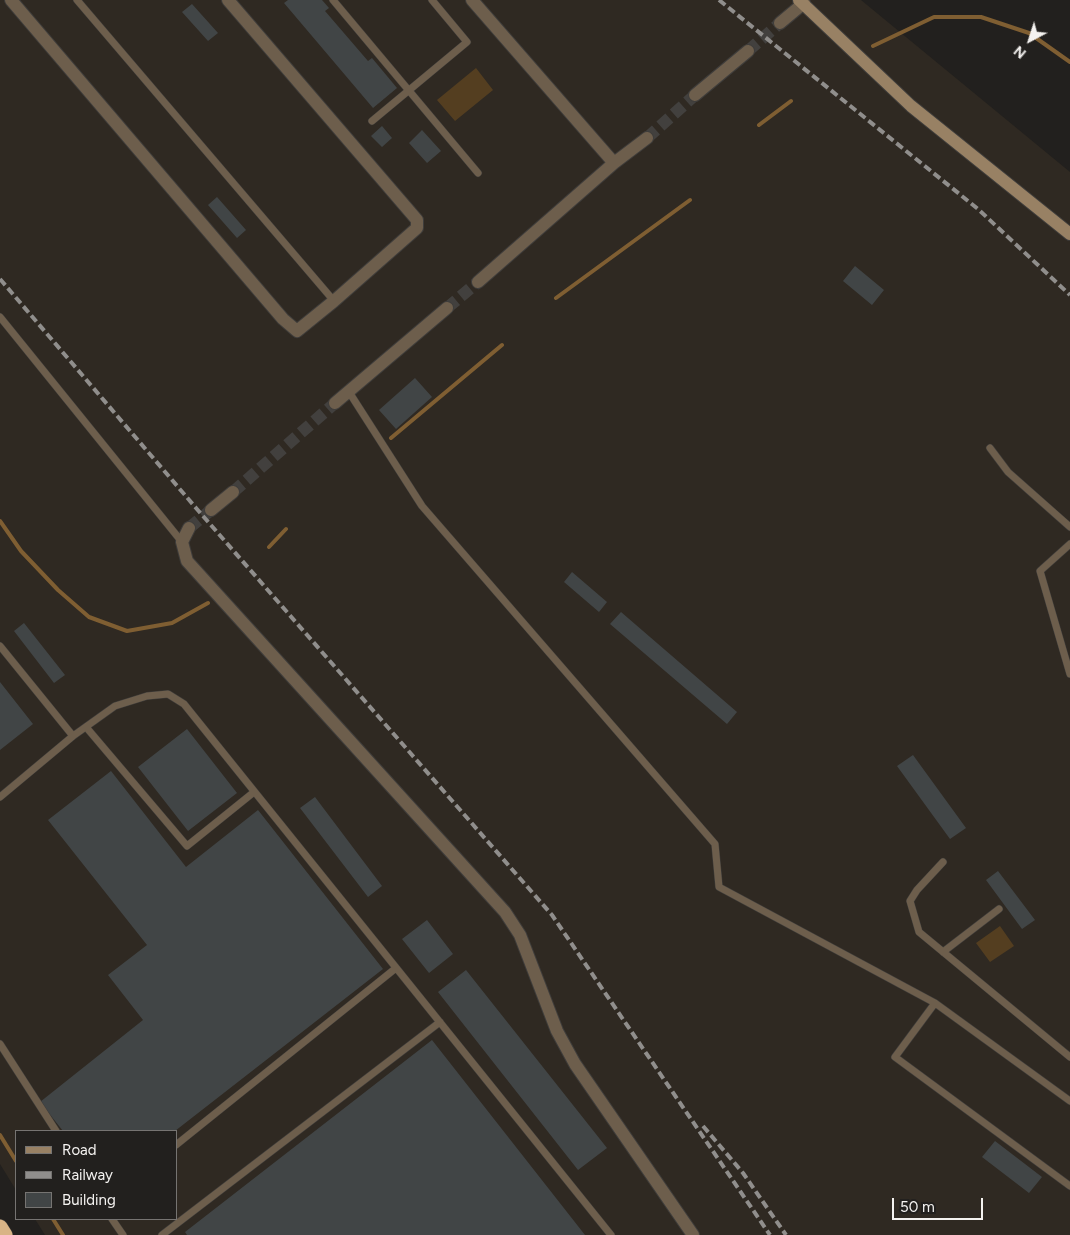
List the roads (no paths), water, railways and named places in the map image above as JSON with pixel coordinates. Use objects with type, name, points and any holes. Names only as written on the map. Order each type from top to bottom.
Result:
[{"type":"highway","points":[[0,1227],[5,1235]]},
{"type":"street","points":[[11,0],[283,319],[297,331],[417,228],[417,220],[228,0]]},
{"type":"street","points":[[472,0],[614,163]]},
{"type":"street","points":[[780,23],[801,2],[911,106],[1070,234]]},
{"type":"street","points":[[695,95],[748,52]]},
{"type":"street","points":[[478,282],[614,163],[647,138]]},
{"type":"street","points":[[335,404],[447,308]]},
{"type":"street","points":[[211,510],[233,492]]},
{"type":"street","points":[[189,528],[182,542],[187,561],[505,912],[520,935],[556,1031],[575,1064],[693,1235]]},
{"type":"lane","points":[[77,0],[334,301]]},
{"type":"lane","points":[[332,0],[478,173]]},
{"type":"lane","points":[[372,120],[467,42],[432,0]]},
{"type":"lane","points":[[0,317],[182,542]]},
{"type":"lane","points":[[349,392],[422,506],[715,844],[719,887],[935,1003],[1070,1101]]},
{"type":"lane","points":[[990,448],[1008,472],[1070,527]]},
{"type":"lane","points":[[1070,544],[1040,571],[1070,674]]},
{"type":"lane","points":[[0,646],[74,736]]},
{"type":"lane","points":[[0,796],[74,736],[115,706],[147,696],[168,694],[184,704],[611,1235]]},
{"type":"lane","points":[[86,727],[187,846],[254,792]]},
{"type":"lane","points":[[943,862],[917,890],[910,901],[919,932],[1070,1058]]},
{"type":"lane","points":[[943,952],[999,909]]},
{"type":"lane","points":[[178,1143],[396,968]]},
{"type":"lane","points":[[935,1003],[895,1057],[1070,1186]]},
{"type":"lane","points":[[162,1235],[440,1022]]},
{"type":"lane","points":[[0,1044],[55,1130]]},
{"type":"lane","points":[[113,1220],[122,1235]]},
{"type":"waterway","points":[[873,46],[934,17],[981,17],[1029,33],[1070,62]]},
{"type":"waterway","points":[[759,125],[791,101]]},
{"type":"waterway","points":[[556,298],[690,200]]},
{"type":"waterway","points":[[391,438],[502,345]]},
{"type":"waterway","points":[[0,521],[21,551],[58,590],[89,617],[127,631],[172,623],[208,603]]},
{"type":"waterway","points":[[269,547],[286,529]]},
{"type":"waterway","points":[[0,1135],[15,1159]]},
{"type":"waterway","points":[[54,1220],[63,1235]]},
{"type":"tunnel","points":[[748,51],[780,23]]},
{"type":"tunnel","points":[[647,138],[695,95]]},
{"type":"tunnel","points":[[447,308],[478,282]]},
{"type":"tunnel","points":[[233,492],[335,403]]},
{"type":"tunnel","points":[[189,528],[211,510]]},
{"type":"railway","points":[[719,0],[978,209],[1070,295]]},
{"type":"railway","points":[[0,279],[196,508],[552,915],[770,1235]]},
{"type":"railway","points":[[703,1126],[743,1173],[786,1235]]}]
